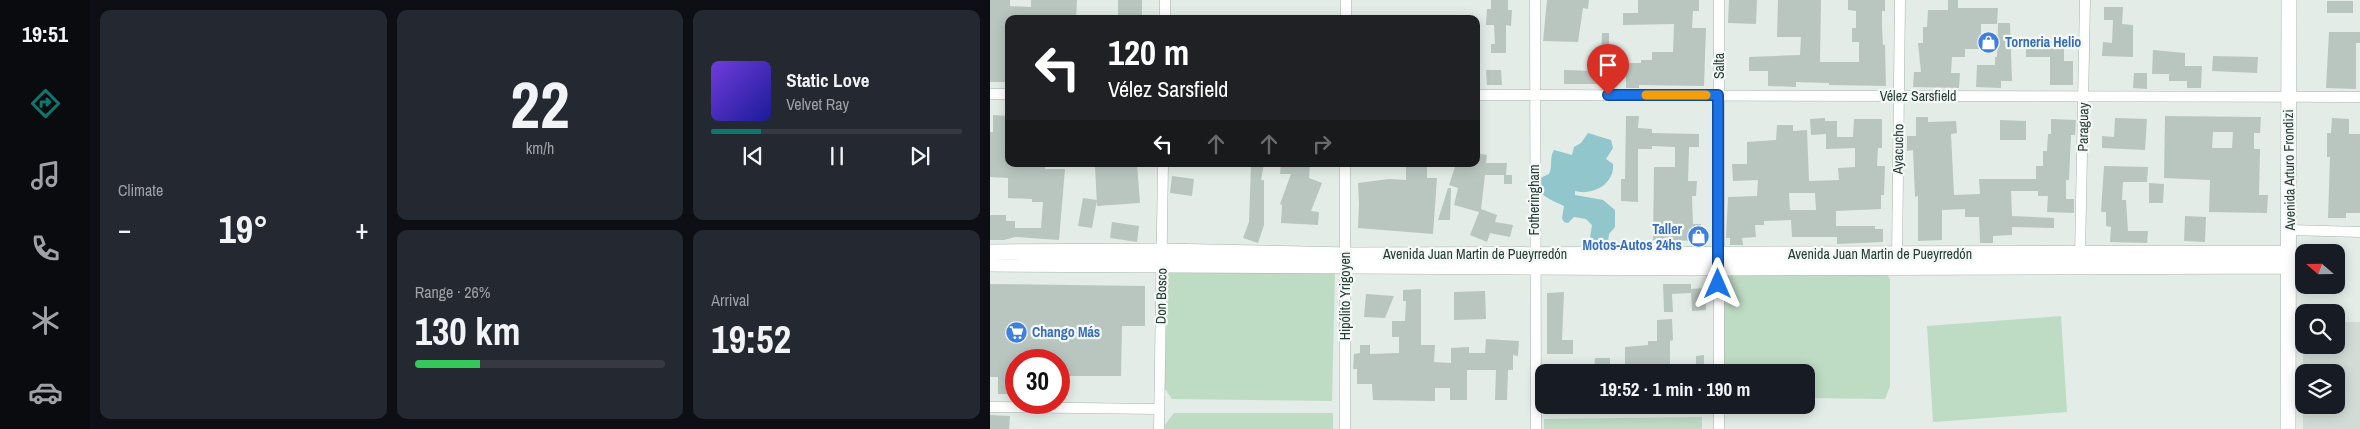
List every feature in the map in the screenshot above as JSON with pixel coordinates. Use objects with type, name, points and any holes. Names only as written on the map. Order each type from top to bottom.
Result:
[{"type":"main road","name":"Avenida Arturo Frondizi","points":[[2288,429],[2290,230],[2289,0]]},
{"type":"main road","name":"Avenida Juan Martin de Pueyrredón","points":[[990,252],[1161,258],[1345,260],[1897,261],[2289,259]]},
{"type":"main road","name":"Avenida Juan Martin de Pueyrredón","points":[[1897,261],[2080,254],[2289,259]]},
{"type":"main road","name":"Avenida Juan Martin de Pueyrredón","points":[[990,264],[1161,258]]},
{"type":"street","points":[[1165,0],[1165,15]]},
{"type":"street","points":[[1346,0],[1346,15]]},
{"type":"street","name":"Fotheringham","points":[[1535,0],[1534,260],[1536,429]]},
{"type":"street","name":"Salta","points":[[1719,0],[1719,364]]},
{"type":"street","name":"Ayacucho","points":[[1897,261],[1900,0]]},
{"type":"street","name":"Paraguay","points":[[2080,254],[2085,0]]},
{"type":"street","points":[[990,94],[1005,94]]},
{"type":"street","name":"Vélez Sarsfield","points":[[1480,95],[2360,97]]},
{"type":"street","name":"Don Bosco","points":[[1159,429],[1164,167]]},
{"type":"street","name":"Hipólito Yrigoyen","points":[[1345,167],[1345,429]]},
{"type":"street","points":[[2290,230],[2360,232]]},
{"type":"street","points":[[990,407],[1159,409]]},
{"type":"street","points":[[1719,414],[1719,429]]},
{"type":"shaded area","points":[[2345,322],[2360,322],[2360,429],[2303,429],[2303,414],[2345,414],[2345,364],[2303,364],[2303,354],[2345,354]]},
{"type":"green space","points":[[1211,269],[1335,273],[1332,401],[1172,399],[1165,389],[1166,273]]},
{"type":"green space","points":[[1884,270],[1890,279],[1890,386],[1885,399],[1815,398],[1815,364],[1723,364],[1721,287],[1728,273]]},
{"type":"green space","points":[[2061,316],[2067,412],[1933,422],[1927,326]]},
{"type":"green space","points":[[1174,413],[1333,413],[1333,429],[1164,429],[1164,426]]},
{"type":"green space","points":[[1702,417],[1702,429],[1544,429],[1544,419]]},
{"type":"water","points":[[1588,133],[1611,140],[1613,148],[1606,159],[1613,164],[1613,171],[1606,183],[1588,192],[1575,191],[1575,195],[1603,200],[1615,210],[1615,227],[1609,234],[1608,242],[1605,245],[1590,238],[1592,225],[1586,219],[1574,217],[1568,223],[1564,222],[1562,218],[1564,206],[1546,197],[1538,185],[1538,179],[1549,174],[1554,150],[1572,155],[1574,147],[1581,143]]},
{"type":"building","points":[[990,0],[1010,0],[1010,6],[1031,7],[1031,0],[1077,0],[1076,15],[1005,15],[1005,82],[990,82]]},
{"type":"building","points":[[1118,0],[1142,0],[1142,15],[1118,15]]},
{"type":"building","points":[[1491,0],[1508,0],[1508,10],[1512,10],[1511,26],[1506,25],[1506,53],[1491,53],[1491,44],[1495,44],[1494,25],[1486,25],[1487,9],[1491,9]]},
{"type":"building","points":[[1547,0],[1589,0],[1588,9],[1583,8],[1578,42],[1543,41]]},
{"type":"building","points":[[1638,0],[1699,0],[1699,11],[1693,11],[1692,28],[1706,28],[1704,86],[1639,85],[1639,88],[1626,88],[1626,63],[1641,63],[1641,60],[1652,60],[1652,52],[1673,52],[1674,24],[1623,25],[1623,13],[1638,13]]},
{"type":"building","points":[[1729,0],[1757,0],[1756,24],[1728,23]]},
{"type":"building","points":[[1778,0],[1821,0],[1820,62],[1859,62],[1859,42],[1852,42],[1852,28],[1856,28],[1856,11],[1848,10],[1848,0],[1885,0],[1885,11],[1882,11],[1882,28],[1883,45],[1885,45],[1886,86],[1829,85],[1829,83],[1796,82],[1796,87],[1768,86],[1768,71],[1749,71],[1749,57],[1800,55],[1801,37],[1777,37]]},
{"type":"building","points":[[1948,0],[1958,0],[1958,8],[1998,8],[1997,24],[1981,24],[1981,49],[1965,49],[1965,57],[1952,57],[1951,73],[1960,73],[1959,88],[1913,87],[1914,72],[1921,72],[1918,43],[1923,43],[1923,27],[1927,27],[1928,10],[1948,10]]},
{"type":"building","points":[[2327,1],[2353,1],[2353,13],[2327,13]]},
{"type":"building","points":[[2104,7],[2123,7],[2122,24],[2133,25],[2133,57],[2102,56],[2103,42],[2112,43],[2113,20],[2104,20]]},
{"type":"building","points":[[1998,23],[2010,23],[2012,81],[2001,81],[2001,88],[1976,87],[1977,65],[1995,65]]},
{"type":"building","points":[[2329,32],[2360,32],[2360,43],[2356,43],[2356,89],[2326,88]]},
{"type":"building","points":[[1602,33],[1609,33],[1609,84],[1564,84],[1564,70],[1594,71],[1594,66],[1601,66]]},
{"type":"building","points":[[2026,41],[2064,41],[2064,61],[2073,61],[2073,85],[2050,85],[2050,57],[2026,57]]},
{"type":"building","points":[[2153,50],[2185,53],[2185,66],[2202,66],[2201,88],[2187,88],[2187,81],[2169,81],[2169,74],[2152,74]]},
{"type":"building","points":[[2213,56],[2258,57],[2257,73],[2212,71]]},
{"type":"building","points":[[1486,70],[1501,70],[1502,85],[1487,85]]},
{"type":"building","points":[[2134,73],[2147,73],[2147,89],[2133,88]]},
{"type":"building","points":[[993,115],[1005,116],[1005,167],[1065,169],[1059,240],[1015,237],[1004,240],[990,240],[990,215],[1006,215],[1006,221],[1015,221],[1015,228],[1041,228],[1043,202],[1032,202],[1032,199],[1008,198],[1008,178],[990,177],[990,132],[993,132]]},
{"type":"building","points":[[1626,116],[1639,116],[1638,128],[1652,129],[1652,133],[1699,134],[1699,147],[1689,147],[1688,181],[1697,181],[1696,196],[1692,196],[1693,224],[1701,224],[1702,241],[1653,240],[1654,167],[1675,167],[1675,147],[1652,146],[1652,149],[1638,149],[1638,202],[1621,201],[1621,179],[1625,179]]},
{"type":"building","points":[[2165,116],[2261,117],[2260,133],[2254,133],[2254,149],[2260,149],[2259,195],[2268,195],[2267,213],[2209,212],[2210,180],[2164,178]],"holes":[[[2213,132],[2233,132],[2232,148],[2212,148]]]},
{"type":"building","points":[[1916,117],[1928,117],[1928,122],[1956,121],[1957,133],[1951,134],[1954,195],[1980,194],[1979,179],[2036,179],[2036,166],[2043,166],[2043,151],[2047,151],[2048,134],[2051,134],[2051,119],[2076,120],[2075,135],[2071,135],[2069,180],[2066,180],[2066,199],[2074,199],[2074,213],[2047,212],[2048,196],[2038,196],[2038,191],[2011,191],[2012,216],[2054,218],[2054,228],[2012,227],[2012,235],[1993,236],[1993,243],[1980,243],[1979,217],[1965,217],[1965,209],[1942,210],[1942,240],[1918,241],[1918,196],[1915,197],[1913,150],[1907,151],[1907,136],[1916,136]]},
{"type":"building","points":[[1825,118],[1825,121],[1837,121],[1837,137],[1853,137],[1854,119],[1882,119],[1882,148],[1878,148],[1877,166],[1885,166],[1884,195],[1881,195],[1881,209],[1836,211],[1836,226],[1875,226],[1875,229],[1883,229],[1883,242],[1837,244],[1837,237],[1792,237],[1791,220],[1764,221],[1764,225],[1755,225],[1756,237],[1742,238],[1743,245],[1730,245],[1730,238],[1726,238],[1728,197],[1757,196],[1758,180],[1733,181],[1732,164],[1747,164],[1747,142],[1776,140],[1777,125],[1793,125],[1793,131],[1807,130],[1809,181],[1839,180],[1838,168],[1855,167],[1855,148],[1826,149],[1826,134],[1811,135],[1810,119]],"holes":[[[1789,193],[1815,193],[1816,210],[1790,210]]]},
{"type":"building","points":[[2115,118],[2147,119],[2145,150],[2102,148],[2102,136],[2114,137]]},
{"type":"building","points":[[2332,118],[2349,119],[2349,134],[2360,134],[2360,213],[2346,213],[2346,218],[2328,218],[2330,157],[2327,157],[2327,133],[2331,133]]},
{"type":"building","points":[[2000,120],[2026,121],[2026,140],[2000,140]]},
{"type":"building","points":[[1480,154],[1487,155],[1486,163],[1507,163],[1506,175],[1512,175],[1512,184],[1504,184],[1504,175],[1485,175],[1481,209],[1497,215],[1495,222],[1513,225],[1510,237],[1490,233],[1487,242],[1470,235],[1479,212],[1454,205],[1458,188],[1449,185],[1455,167],[1480,167]]},
{"type":"building","points":[[2104,166],[2148,167],[2147,182],[2123,182],[2122,200],[2126,200],[2128,231],[2148,231],[2147,243],[2110,242],[2111,227],[2106,226],[2106,212],[2101,212]]},
{"type":"building","points":[[1095,167],[1137,167],[1140,203],[1097,206]]},
{"type":"building","points":[[1251,167],[1263,167],[1261,180],[1264,180],[1264,225],[1258,243],[1243,238],[1249,222]]},
{"type":"building","points":[[1281,167],[1310,167],[1309,178],[1322,183],[1311,211],[1319,212],[1318,225],[1281,223],[1282,205],[1280,204],[1291,174],[1280,174]]},
{"type":"building","points":[[1406,167],[1427,167],[1427,178],[1437,178],[1433,234],[1358,228],[1358,183],[1389,179],[1406,180]]},
{"type":"building","points":[[1172,176],[1194,179],[1192,196],[1170,193]]},
{"type":"building","points":[[2149,183],[2164,184],[2163,203],[2149,203]]},
{"type":"building","points":[[1448,188],[1451,188],[1450,220],[1438,220]]},
{"type":"building","points":[[1083,198],[1097,200],[1092,228],[1078,226]]},
{"type":"building","points":[[2185,216],[2206,217],[2205,242],[2184,241]]},
{"type":"building","points":[[1112,222],[1139,226],[1137,242],[1110,238]]},
{"type":"building","points":[[990,284],[1145,286],[1145,326],[1122,326],[1121,376],[1070,376],[1070,349],[1005,349],[1005,394],[998,394],[998,377],[990,377]]},
{"type":"building","points":[[1663,284],[1691,284],[1691,293],[1672,294],[1673,312],[1664,312]]},
{"type":"building","points":[[1705,288],[1706,310],[1692,311],[1691,289]]},
{"type":"building","points":[[1421,289],[1421,345],[1435,345],[1434,362],[1451,363],[1451,348],[1469,347],[1469,353],[1485,353],[1486,339],[1519,341],[1518,356],[1513,355],[1513,370],[1508,370],[1507,400],[1495,400],[1496,370],[1467,370],[1467,400],[1450,400],[1450,388],[1435,388],[1435,401],[1373,400],[1372,384],[1357,384],[1357,369],[1353,369],[1354,354],[1360,353],[1360,345],[1370,345],[1370,354],[1399,353],[1399,337],[1392,337],[1392,321],[1405,321],[1406,301],[1403,301],[1403,290]]},
{"type":"building","points":[[1485,291],[1486,319],[1454,320],[1454,292]]},
{"type":"building","points":[[1564,292],[1562,340],[1573,340],[1573,354],[1547,354],[1547,293]]},
{"type":"building","points":[[1366,294],[1394,296],[1385,318],[1364,317]]},
{"type":"building","points":[[1672,319],[1673,340],[1670,341],[1670,364],[1625,364],[1625,347],[1648,345],[1648,341],[1657,341],[1657,320]]},
{"type":"building","points":[[1704,355],[1704,364],[1696,364],[1696,356]]},
{"type":"building","points":[[1595,358],[1610,358],[1610,364],[1595,364]]},
{"type":"building","points":[[990,415],[1010,416],[1009,429],[990,429]]},
{"type":"slow traffic","points":[[1646,95],[1706,95]]},
{"type":"place","name":"Torneria Helio","points":[[1989,42]]},
{"type":"place","name":"Taller Motos-Autos 24hs","points":[[1698,237]]},
{"type":"place","name":"Chango Más","points":[[1016,332]]},
{"type":"route","points":[[1608,95],[1718,95],[1718,284]]}]
